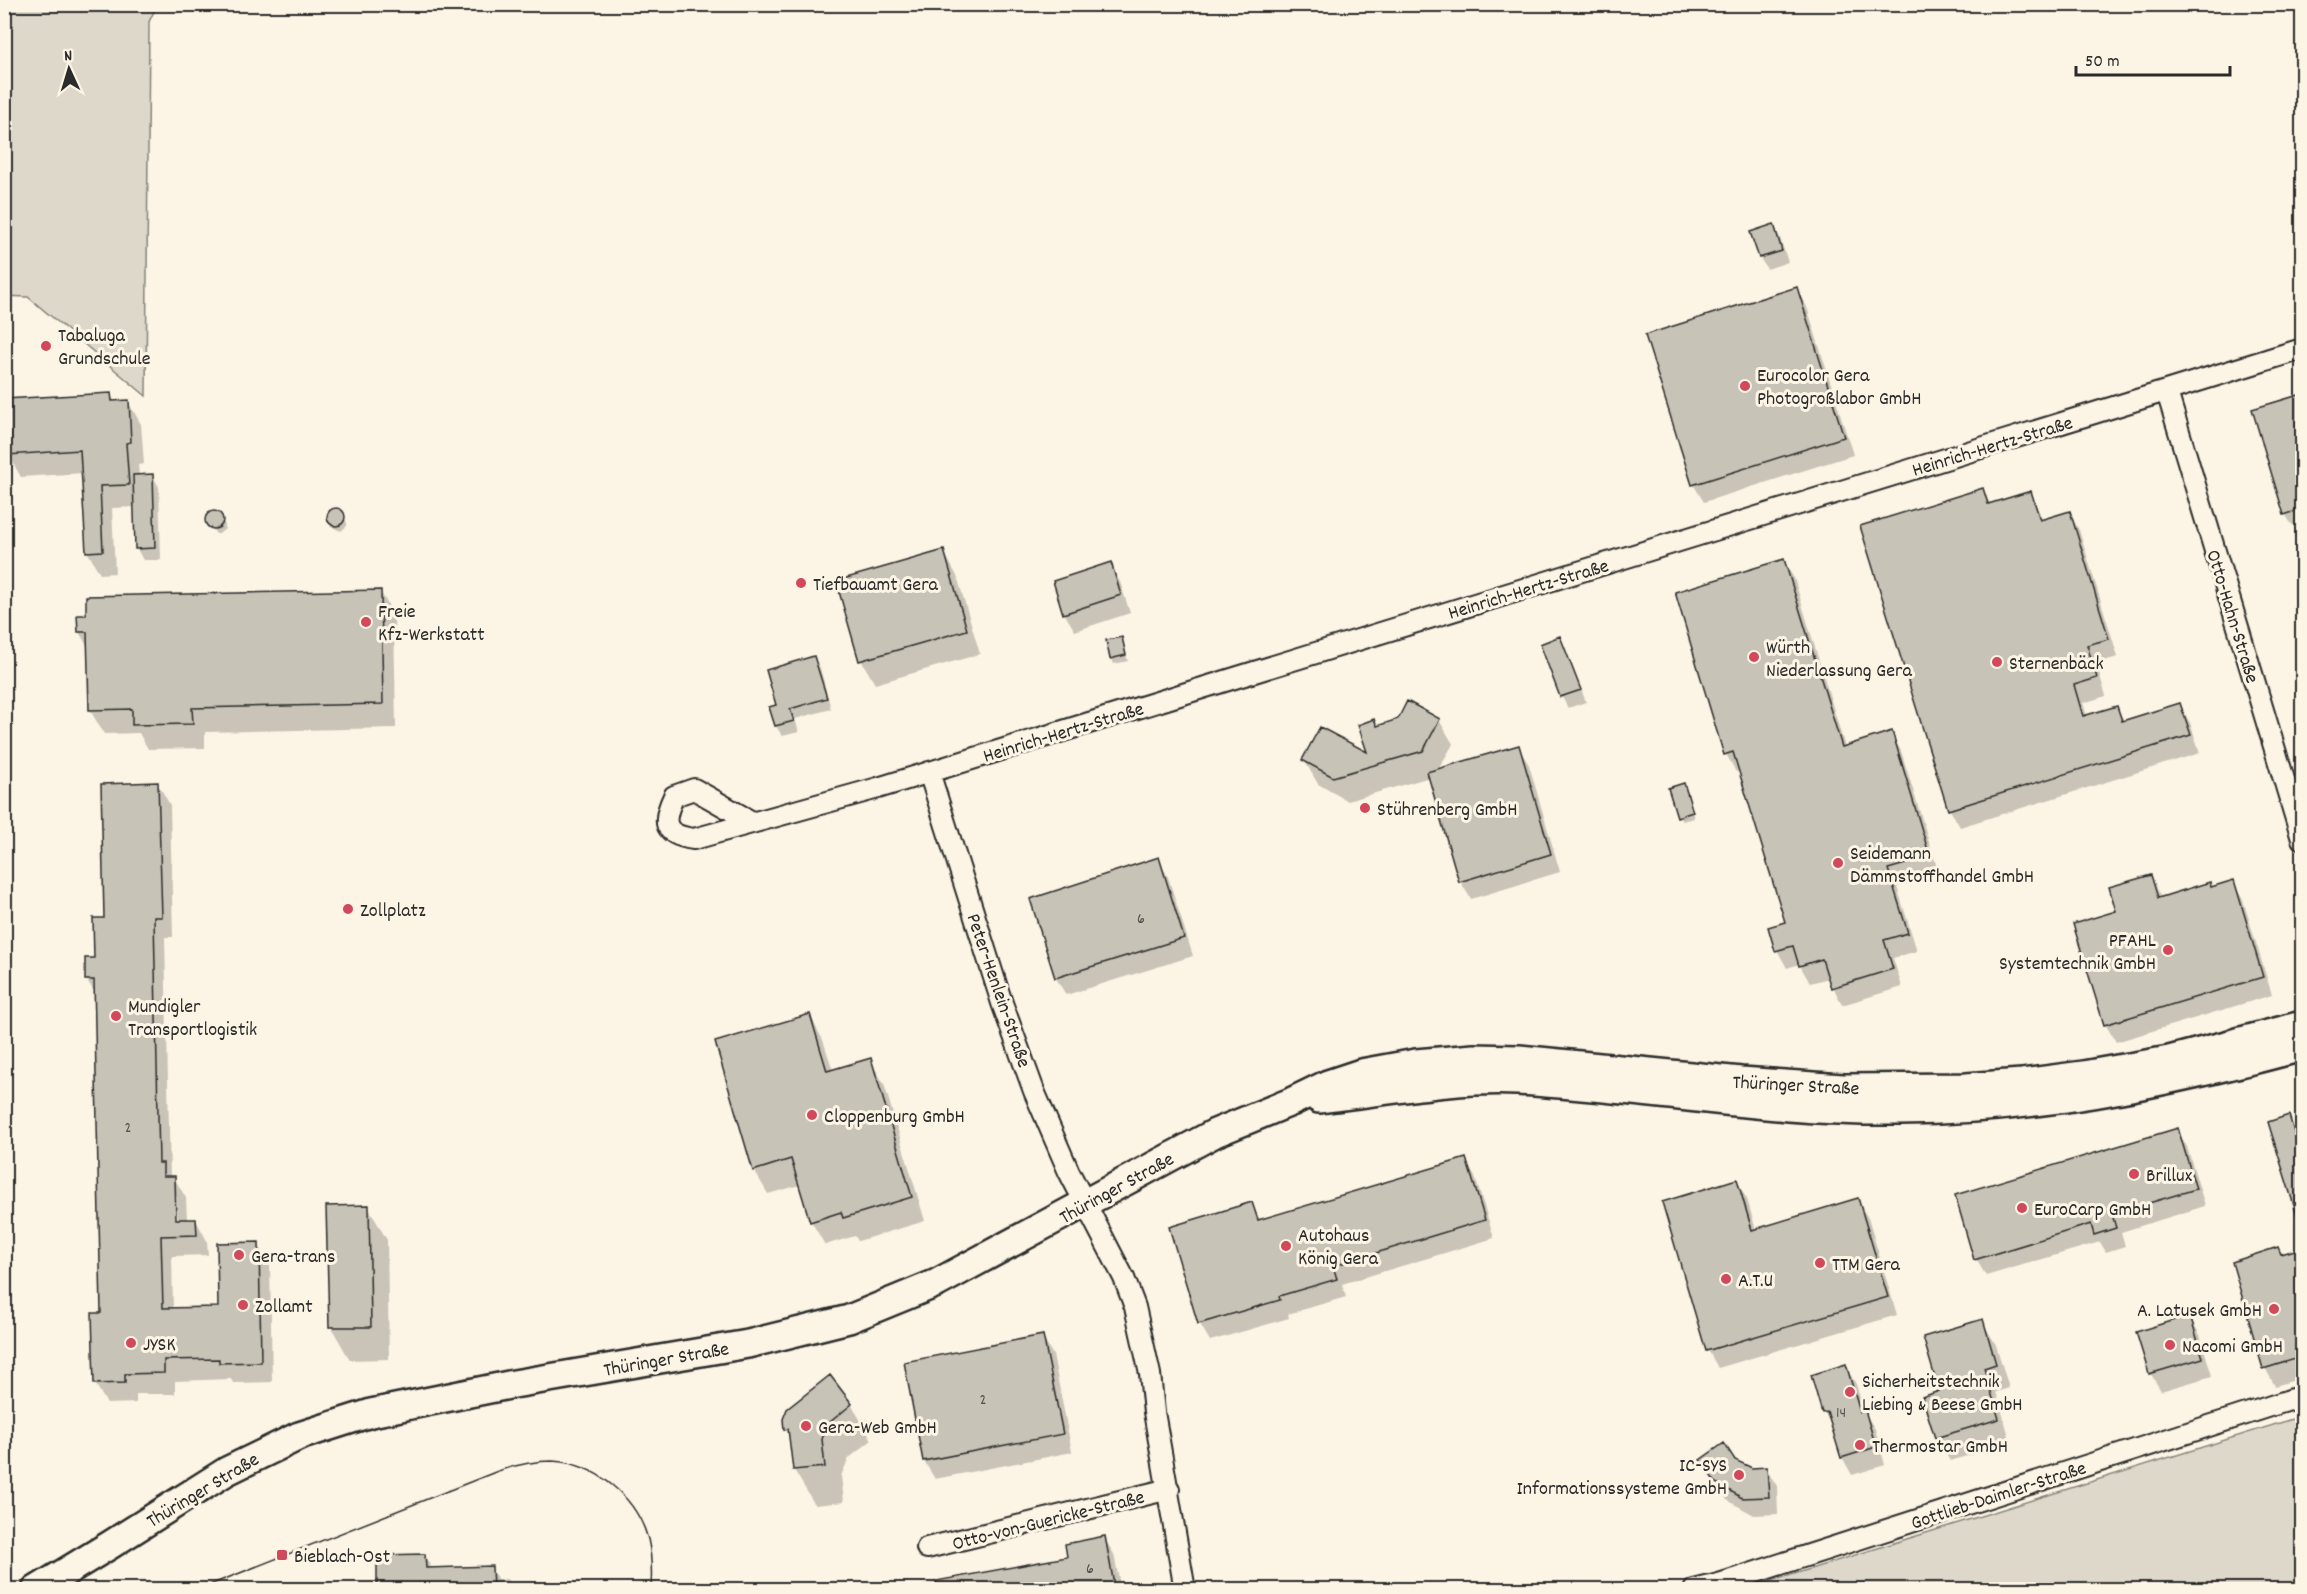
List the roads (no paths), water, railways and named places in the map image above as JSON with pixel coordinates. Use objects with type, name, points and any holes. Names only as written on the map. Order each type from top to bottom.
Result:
[{"type":"main road","name":"Thüringer Straße","points":[[36,1590],[227,1471],[299,1436],[371,1413],[514,1384],[748,1344],[849,1319],[936,1283],[1215,1133],[1291,1102],[1431,1083],[1470,1081],[1741,1081],[1843,1088],[1966,1087],[2022,1083],[2169,1060],[2302,1025]]},
{"type":"main road","name":"Thüringer Straße","points":[[1625,1081],[1737,1103],[1838,1110],[1962,1109],[2045,1102],[2131,1088],[2302,1047]]},
{"type":"street","name":"Heinrich-Hertz-Straße","points":[[752,822],[929,772],[2302,349]]},
{"type":"street","name":"Otto-Hahn-Straße","points":[[2167,392],[2302,839]]},
{"type":"street","name":"Peter-Henlein-Straße","points":[[929,772],[1002,1003],[1034,1091],[1085,1203]]},
{"type":"street","name":"Otto-von-Guericke-Straße","points":[[1085,1203],[1124,1278],[1143,1336],[1185,1590]]},
{"type":"street","name":"Gottlieb-Daimler-Straße","points":[[1694,1590],[1719,1584],[2302,1396]]},
{"type":"street","name":"Otto-von-Guericke-Straße","points":[[927,1548],[1168,1489]]},
{"type":"tram line","points":[[197,1590],[498,1471],[525,1464],[552,1461],[568,1463],[599,1475],[624,1496],[634,1509],[648,1539],[651,1590]]},
{"type":"place","name":"Tabaluga Grundschule","points":[[46,346]]},
{"type":"place","name":"Eurocolor Gera Photogroßlabor GmbH","points":[[1745,386]]},
{"type":"place","name":"Tiefbauamt Gera","points":[[801,583]]},
{"type":"place","name":"Freie Kfz-Werkstatt","points":[[366,622]]},
{"type":"place","name":"Würth Niederlassung Gera","points":[[1754,657]]},
{"type":"place","name":"Sternenbäck","points":[[1997,662]]},
{"type":"place","name":"Stührenberg GmbH","points":[[1365,808]]},
{"type":"place","name":"Seidemann Dämmstoffhandel GmbH","points":[[1838,863]]},
{"type":"place","name":"Zollplatz","points":[[348,909]]},
{"type":"place","name":"PFAHL Systemtechnik GmbH","points":[[2168,950]]},
{"type":"place","name":"Mundigler Transportlogistik","points":[[116,1016]]},
{"type":"place","name":"Cloppenburg GmbH","points":[[812,1115]]},
{"type":"place","name":"Brillux","points":[[2134,1174]]},
{"type":"place","name":"EuroCarp GmbH","points":[[2022,1208]]},
{"type":"place","name":"Autohaus König Gera","points":[[1286,1246]]},
{"type":"place","name":"Gera-trans","points":[[239,1255]]},
{"type":"place","name":"TTM Gera","points":[[1820,1263]]},
{"type":"place","name":"A.T.U","points":[[1726,1279]]},
{"type":"place","name":"Zollamt","points":[[243,1305]]},
{"type":"place","name":"A. Latusek GmbH","points":[[2274,1309]]},
{"type":"place","name":"JYSK","points":[[131,1343]]},
{"type":"place","name":"Nacomi GmbH","points":[[2170,1345]]},
{"type":"place","name":"Sicherheitstechnik Liebing & Beese GmbH","points":[[1850,1392]]},
{"type":"place","name":"Gera-Web GmbH","points":[[806,1426]]},
{"type":"place","name":"Thermostar GmbH","points":[[1860,1445]]},
{"type":"place","name":"IC-SYS Informationssysteme GmbH","points":[[1739,1475]]},
{"type":"place","name":"Bieblach-Ost","points":[[282,1555]]}]
